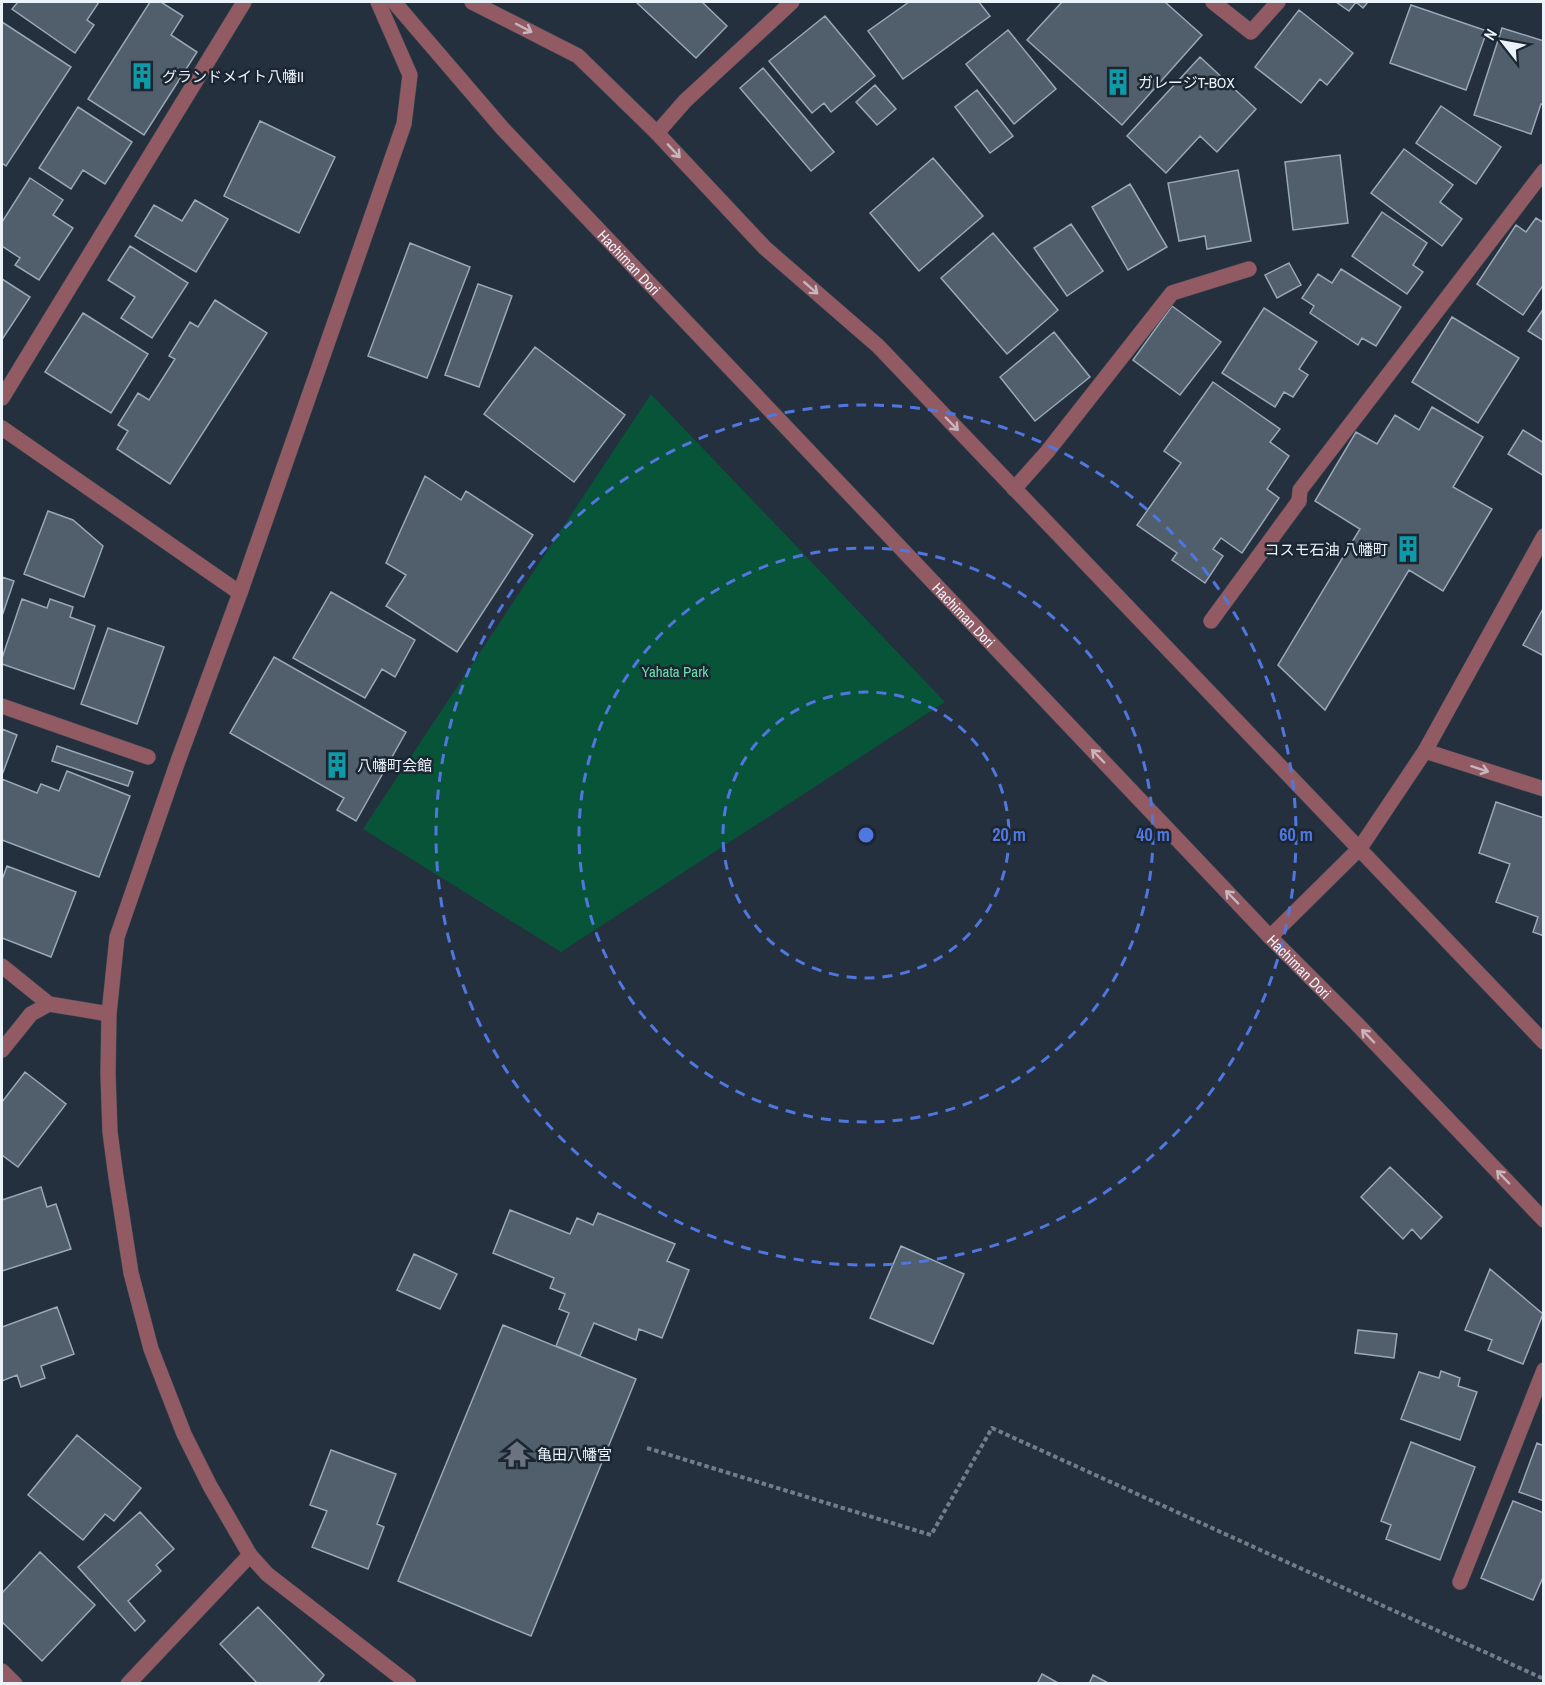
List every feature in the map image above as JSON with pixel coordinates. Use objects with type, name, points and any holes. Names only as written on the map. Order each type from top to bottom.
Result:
[{"type":"street","points":[[2,398],[244,2]]},
{"type":"street","points":[[378,2],[410,75],[404,124],[117,937],[109,1014],[108,1074],[110,1132],[131,1273],[151,1349],[184,1434],[210,1486],[250,1556],[267,1574],[409,1683]]},
{"type":"street","name":"Hachiman Dori","points":[[394,2],[502,129],[1270,937],[1356,1023],[1544,1220]]},
{"type":"street","points":[[472,2],[578,56],[657,133],[765,248],[878,346],[1544,1042]]},
{"type":"street","points":[[657,133],[685,101],[792,2]]},
{"type":"street","points":[[1213,2],[1251,32],[1278,2]]},
{"type":"street","points":[[1211,621],[1299,501],[1300,490],[1544,171]]},
{"type":"street","points":[[1014,489],[1047,452],[1172,294],[1249,269]]},
{"type":"street","points":[[2,428],[240,593]]},
{"type":"street","points":[[1270,937],[1360,848],[1425,751],[1543,538]]},
{"type":"street","points":[[2,706],[148,757]]},
{"type":"street","points":[[1425,751],[1544,789]]},
{"type":"street","points":[[2,966],[49,1004],[109,1014]]},
{"type":"street","points":[[2,1050],[32,1014],[49,1004]]},
{"type":"street","points":[[1460,1582],[1544,1370]]},
{"type":"street","points":[[128,1683],[250,1556]]},
{"type":"street","points":[[2,1671],[15,1683]]},
{"type":"path","points":[[647,1448],[931,1535],[992,1428],[1544,1679]]},
{"type":"green space","name":"Yahata Park","points":[[651,394],[945,702],[561,952],[363,829]]},
{"type":"building","points":[[18,2],[99,2],[87,20],[94,25],[75,53],[12,9]]},
{"type":"building","name":"グランドメイト八幡II","points":[[150,2],[161,2],[183,16],[171,35],[197,52],[144,135],[88,99]]},
{"type":"building","points":[[636,2],[702,2],[727,26],[696,58]]},
{"type":"building","points":[[909,2],[979,2],[990,16],[903,79],[868,31]]},
{"type":"building","name":"ガレージT-BOX","points":[[1062,2],[1165,2],[1202,35],[1122,125],[1027,40]]},
{"type":"building","points":[[1336,2],[1356,2],[1349,11]]},
{"type":"building","points":[[1356,2],[1368,2],[1363,8]]},
{"type":"building","points":[[1411,5],[1487,31],[1466,90],[1390,63]]},
{"type":"building","points":[[1299,10],[1353,53],[1327,85],[1320,79],[1301,103],[1255,67]]},
{"type":"building","points":[[825,16],[875,76],[831,112],[824,103],[812,113],[769,61]]},
{"type":"building","points":[[2,22],[71,67],[6,166],[2,163]]},
{"type":"building","points":[[1502,28],[1544,41],[1544,105],[1541,104],[1531,134],[1474,115]]},
{"type":"building","points":[[1008,30],[1056,89],[1014,124],[966,64]]},
{"type":"building","points":[[1200,57],[1256,109],[1217,152],[1200,136],[1166,173],[1127,136]]},
{"type":"building","points":[[763,68],[834,152],[811,171],[740,88]]},
{"type":"building","points":[[875,85],[896,109],[877,125],[856,102]]},
{"type":"building","points":[[977,90],[1013,136],[990,153],[955,107]]},
{"type":"building","points":[[1441,106],[1501,147],[1476,184],[1416,143]]},
{"type":"building","points":[[78,107],[132,142],[105,184],[83,170],[71,189],[39,168]]},
{"type":"building","points":[[260,121],[335,157],[299,233],[224,196]]},
{"type":"building","points":[[1404,149],[1453,185],[1440,202],[1462,219],[1442,246],[1371,193]]},
{"type":"building","points":[[1340,155],[1348,223],[1293,230],[1285,162]]},
{"type":"building","points":[[933,158],[983,216],[919,271],[870,213]]},
{"type":"building","points":[[1238,170],[1251,241],[1207,249],[1205,236],[1179,241],[1168,183]]},
{"type":"building","points":[[30,178],[63,200],[53,215],[73,228],[39,280],[15,265],[20,258],[2,246],[2,222]]},
{"type":"building","points":[[1130,184],[1167,247],[1128,270],[1092,207]]},
{"type":"building","points":[[195,200],[228,219],[196,272],[135,236],[154,205],[182,221]]},
{"type":"building","points":[[1382,212],[1427,243],[1413,265],[1423,272],[1407,294],[1352,256]]},
{"type":"building","points":[[1536,218],[1544,223],[1544,284],[1523,315],[1477,284],[1516,225],[1526,232]]},
{"type":"building","points":[[1071,224],[1103,271],[1067,296],[1034,248]]},
{"type":"building","points":[[993,233],[1058,310],[1007,354],[941,278]]},
{"type":"building","points":[[410,243],[470,267],[427,378],[368,356]]},
{"type":"building","points":[[130,246],[188,283],[152,338],[121,318],[135,297],[108,280]]},
{"type":"building","points":[[1289,263],[1301,285],[1277,298],[1265,275]]},
{"type":"building","points":[[1341,269],[1401,307],[1376,346],[1362,338],[1358,345],[1310,313],[1314,306],[1302,298],[1318,274],[1332,283]]},
{"type":"building","points":[[2,279],[30,297],[3,338],[2,337]]},
{"type":"building","points":[[478,284],[512,296],[479,387],[445,375]]},
{"type":"building","points":[[215,300],[267,333],[170,484],[117,449],[128,431],[118,425],[138,393],[149,400],[175,359],[169,356],[190,322],[198,327]]},
{"type":"building","points":[[1172,306],[1221,342],[1180,395],[1133,360]]},
{"type":"building","points":[[1264,308],[1317,342],[1299,369],[1308,375],[1293,397],[1284,392],[1275,407],[1222,373]]},
{"type":"building","points":[[1544,308],[1544,341],[1528,331]]},
{"type":"building","points":[[83,313],[148,354],[111,413],[45,372]]},
{"type":"building","points":[[1452,317],[1519,358],[1478,423],[1412,382]]},
{"type":"building","points":[[1054,332],[1090,377],[1035,421],[1000,377]]},
{"type":"building","points":[[535,347],[625,415],[574,482],[484,414]]},
{"type":"building","points":[[1213,382],[1280,429],[1270,442],[1289,456],[1267,489],[1279,498],[1242,553],[1221,538],[1213,549],[1223,556],[1205,583],[1172,560],[1177,553],[1137,525],[1181,463],[1164,451]]},
{"type":"building","name":"コスモ石油 八幡町","points":[[1432,407],[1483,437],[1453,487],[1492,509],[1443,591],[1409,570],[1325,710],[1278,665],[1360,529],[1315,501],[1356,432],[1377,444],[1395,415],[1419,430]]},
{"type":"building","points":[[1523,430],[1544,443],[1544,476],[1508,454]]},
{"type":"building","points":[[425,476],[461,500],[466,491],[533,535],[457,652],[386,606],[406,575],[386,563]]},
{"type":"building","points":[[48,511],[73,520],[103,546],[84,597],[24,574]]},
{"type":"building","points":[[2,577],[14,581],[2,616]]},
{"type":"building","points":[[331,592],[415,640],[395,677],[382,669],[365,698],[293,658]]},
{"type":"building","points":[[22,599],[47,608],[50,599],[73,607],[70,617],[95,626],[74,689],[2,664]]},
{"type":"building","points":[[1544,607],[1544,656],[1523,645]]},
{"type":"building","points":[[108,628],[164,647],[137,724],[81,704]]},
{"type":"building","name":"八幡町会館","points":[[274,657],[406,732],[356,821],[337,810],[344,798],[230,733]]},
{"type":"building","points":[[2,729],[17,735],[2,775]]},
{"type":"building","points":[[57,746],[133,772],[128,786],[52,761]]},
{"type":"building","points":[[67,771],[130,796],[99,877],[2,840],[2,779],[37,793],[41,784],[59,791]]},
{"type":"building","points":[[1496,802],[1544,818],[1544,936],[1533,932],[1538,917],[1496,902],[1510,864],[1479,853]]},
{"type":"building","points":[[7,866],[76,892],[51,957],[2,938],[2,880]]},
{"type":"building","points":[[25,1072],[66,1104],[18,1167],[2,1155],[2,1102]]},
{"type":"building","points":[[1390,1167],[1442,1217],[1421,1239],[1412,1229],[1403,1239],[1361,1197]]},
{"type":"building","points":[[41,1187],[47,1207],[56,1204],[71,1249],[2,1271],[2,1200]]},
{"type":"building","points":[[510,1210],[570,1234],[577,1218],[593,1225],[598,1213],[675,1244],[667,1261],[689,1270],[662,1338],[639,1329],[636,1340],[594,1323],[580,1356],[556,1346],[569,1313],[559,1309],[565,1294],[550,1288],[554,1278],[493,1253]]},
{"type":"building","points":[[901,1246],[964,1274],[933,1344],[870,1318]]},
{"type":"building","points":[[414,1254],[457,1274],[440,1309],[397,1290]]},
{"type":"building","points":[[1490,1269],[1543,1314],[1523,1364],[1488,1350],[1492,1340],[1465,1330]]},
{"type":"building","points":[[57,1307],[74,1354],[41,1366],[45,1378],[21,1387],[17,1375],[2,1381],[2,1327]]},
{"type":"building","points":[[503,1325],[636,1379],[531,1636],[398,1581]]},
{"type":"building","points":[[1358,1330],[1397,1334],[1394,1358],[1355,1353]]},
{"type":"building","points":[[1441,1371],[1460,1378],[1458,1386],[1477,1392],[1460,1440],[1401,1419],[1419,1372],[1439,1378]]},
{"type":"building","points":[[77,1435],[141,1488],[114,1521],[105,1514],[83,1540],[28,1495]]},
{"type":"building","points":[[1411,1442],[1475,1467],[1440,1560],[1386,1539],[1391,1525],[1381,1521]]},
{"type":"building","points":[[1537,1443],[1544,1446],[1544,1501],[1519,1492]]},
{"type":"building","points":[[331,1450],[396,1474],[377,1524],[384,1527],[368,1569],[312,1547],[327,1511],[310,1505]]},
{"type":"building","points":[[1513,1501],[1544,1513],[1544,1575],[1533,1600],[1481,1578]]},
{"type":"building","points":[[140,1512],[174,1549],[156,1565],[161,1571],[128,1601],[145,1621],[135,1631],[78,1567]]},
{"type":"building","points":[[40,1552],[95,1605],[42,1661],[2,1622],[2,1593]]},
{"type":"building","points":[[258,1607],[324,1675],[317,1684],[258,1684],[220,1644]]},
{"type":"building","points":[[1042,1674],[1060,1684],[1037,1684]]},
{"type":"building","points":[[1093,1675],[1110,1684],[1089,1684]]},
{"type":"place","name":"グランドメイト八幡II","points":[[142,76]]},
{"type":"place","name":"ガレージT-BOX","points":[[1118,82]]},
{"type":"place","name":"コスモ石油 八幡町","points":[[1408,549]]},
{"type":"place","name":"八幡町会館","points":[[337,765]]},
{"type":"place","name":"亀田八幡宮","points":[[517,1454]]}]
